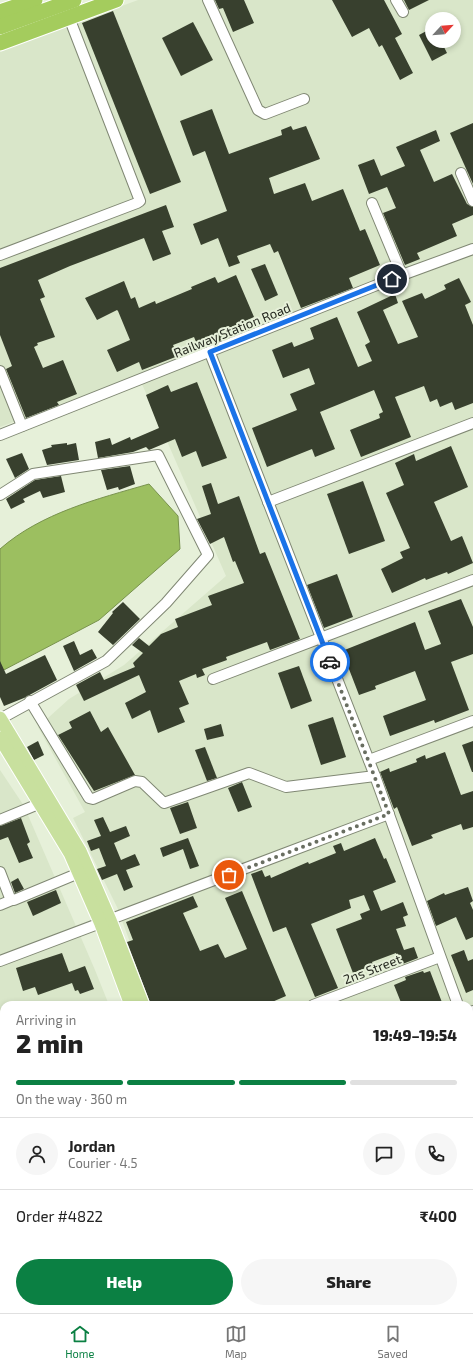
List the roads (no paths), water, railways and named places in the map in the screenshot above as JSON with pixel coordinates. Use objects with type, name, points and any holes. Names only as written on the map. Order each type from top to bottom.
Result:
[{"type":"highway","points":[[0,2],[5,0]]},
{"type":"highway","points":[[0,12],[35,0]]},
{"type":"highway","points":[[0,27],[74,0]]},
{"type":"highway","points":[[0,44],[116,0]]},
{"type":"main road","points":[[0,44],[125,0]]},
{"type":"main road","points":[[0,718],[78,847],[106,922],[141,1001]]},
{"type":"main road","points":[[0,738],[41,803],[70,853],[79,873],[106,922],[130,1001]]},
{"type":"street","points":[[208,0],[258,110],[265,114],[304,99]]},
{"type":"street","points":[[396,0],[403,12]]},
{"type":"street","points":[[0,255],[137,204],[140,200],[70,20]]},
{"type":"street","points":[[461,172],[473,201]]},
{"type":"street","points":[[372,203],[402,275]]},
{"type":"street","name":"Railway Station Road","points":[[0,435],[402,275],[473,249]]},
{"type":"street","points":[[210,352],[369,760],[456,1001]]},
{"type":"street","points":[[0,371],[22,426]]},
{"type":"street","points":[[268,502],[473,423]]},
{"type":"street","points":[[0,495],[33,474],[158,455],[208,555],[166,603],[106,661],[0,718]]},
{"type":"street","points":[[213,678],[473,580]]},
{"type":"street","points":[[30,701],[89,798],[93,799],[135,781],[142,782],[164,803],[248,773],[286,787],[375,776]]},
{"type":"street","points":[[369,760],[473,721]]},
{"type":"street","points":[[0,820],[41,803]]},
{"type":"street","points":[[0,961],[389,814]]},
{"type":"street","points":[[0,872],[12,900]]},
{"type":"street","points":[[0,905],[79,873]]},
{"type":"street","name":"2ns Street","points":[[323,1001],[440,957]]}]
